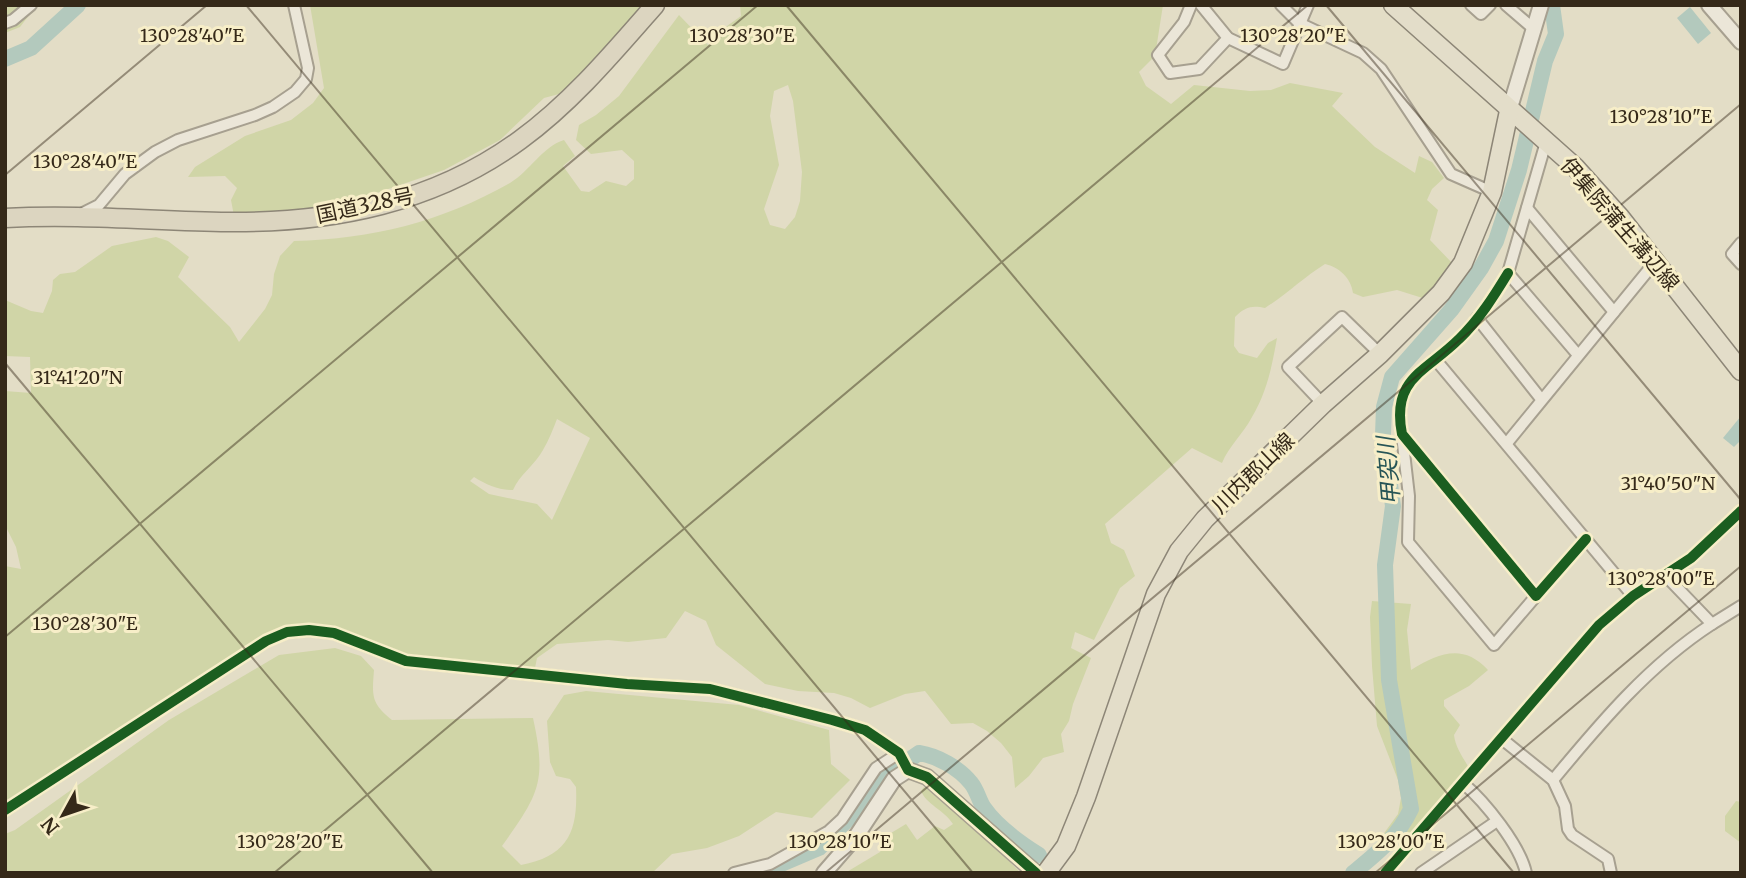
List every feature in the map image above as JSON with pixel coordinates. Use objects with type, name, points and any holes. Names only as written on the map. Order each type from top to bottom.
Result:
[{"type":"highway","name":"国道328号","points":[[5,218],[73,217],[231,222],[296,219],[354,212],[411,197],[471,171],[520,140],[583,84],[654,5]]},
{"type":"main road","name":"伊集院蒲生溝辺線","points":[[1393,5],[1594,187],[1741,370]]},
{"type":"main road","name":"川内郡山線","points":[[1046,873],[1066,846],[1086,797],[1156,594],[1179,551],[1205,519],[1441,293],[1463,263],[1492,192],[1509,111]]},
{"type":"street","points":[[5,23],[31,5]]},
{"type":"street","points":[[73,217],[99,205],[125,174],[155,152],[178,140],[255,115],[295,92],[306,79],[309,68],[294,5]]},
{"type":"street","points":[[1191,5],[1184,22],[1158,55],[1170,74],[1199,69],[1228,38]]},
{"type":"street","points":[[1201,5],[1228,38],[1283,64],[1308,5]]},
{"type":"street","points":[[1280,5],[1299,23],[1363,53],[1381,69],[1451,174],[1492,192]]},
{"type":"street","points":[[1471,5],[1481,14],[1490,5]]},
{"type":"street","points":[[1506,5],[1535,30]]},
{"type":"street","points":[[1509,111],[1541,5]]},
{"type":"street","points":[[1709,5],[1739,38]]},
{"type":"street","points":[[1545,140],[1508,273],[1459,340],[1409,383],[1400,400],[1399,418],[1409,496],[1408,542],[1494,645],[1586,539]]},
{"type":"street","points":[[1527,208],[1614,312]]},
{"type":"street","points":[[1741,243],[1732,254],[1741,264]]},
{"type":"street","points":[[1507,443],[1655,262]]},
{"type":"street","points":[[1508,273],[1578,355]]},
{"type":"street","points":[[1324,404],[1288,368],[1342,317],[1380,354]]},
{"type":"street","points":[[1477,318],[1541,399]]},
{"type":"street","points":[[1435,359],[1633,596]]},
{"type":"street","points":[[1402,434],[1536,596]]},
{"type":"street","points":[[1385,873],[1599,625],[1633,596],[1707,545],[1741,511]]},
{"type":"street","points":[[1665,576],[1712,624]]},
{"type":"street","points":[[1553,780],[1608,713],[1672,652],[1741,606]]},
{"type":"street","points":[[5,810],[266,641],[286,632],[309,630],[334,633],[406,661],[626,684],[710,689],[865,730],[899,754],[908,769],[927,776],[1036,873]]},
{"type":"street","points":[[1502,739],[1553,780],[1565,806],[1568,828],[1572,835],[1608,859],[1611,873]]},
{"type":"street","points":[[734,873],[770,864],[829,831],[842,819],[876,768],[899,754]]},
{"type":"street","points":[[824,873],[857,835],[894,779],[908,769]]},
{"type":"street","points":[[1463,783],[1482,800],[1497,821],[1523,859],[1527,873]]},
{"type":"street","points":[[1421,873],[1497,821]]},
{"type":"green space","points":[[5,5],[37,5],[20,27],[5,33]]},
{"type":"green space","points":[[310,5],[646,5],[603,53],[559,94],[544,98],[500,140],[444,170],[324,211],[234,216],[231,200],[237,188],[225,176],[188,177],[195,167],[245,136],[291,120],[313,103],[324,88]]},
{"type":"green space","points":[[740,5],[1163,5],[1155,56],[1139,72],[1146,86],[1171,104],[1194,85],[1250,91],[1271,90],[1290,83],[1343,93],[1332,106],[1375,147],[1415,173],[1419,156],[1432,162],[1444,178],[1432,189],[1427,200],[1438,210],[1430,240],[1455,266],[1429,300],[1397,290],[1363,297],[1353,293],[1344,274],[1325,264],[1265,308],[1249,308],[1235,317],[1234,346],[1239,353],[1257,358],[1268,343],[1277,338],[1262,398],[1222,463],[1192,448],[1105,524],[1111,543],[1124,550],[1135,576],[1120,588],[1094,640],[1075,632],[1071,648],[1091,658],[1069,721],[1061,734],[1064,752],[1043,758],[1015,788],[1012,757],[1001,743],[973,723],[951,724],[925,691],[905,694],[870,708],[834,693],[798,691],[765,684],[716,645],[706,621],[685,611],[666,638],[557,644],[537,658],[534,673],[401,655],[364,637],[308,627],[236,660],[5,808],[5,566],[21,569],[16,547],[5,525],[5,391],[31,393],[30,357],[5,356],[5,300],[43,313],[52,291],[53,280],[60,274],[75,272],[112,246],[156,237],[168,241],[189,257],[178,277],[230,327],[239,342],[265,309],[272,295],[274,274],[280,256],[294,241],[351,237],[432,218],[484,197],[510,183],[549,148],[564,140],[575,156],[563,166],[581,191],[589,192],[606,181],[626,186],[634,179],[634,161],[622,150],[591,154],[576,140],[579,125],[619,96],[679,15],[708,45],[741,16]],"holes":[[[788,85],[793,101],[802,172],[800,201],[795,217],[785,229],[770,225],[764,209],[779,165],[770,116],[774,91]],[[557,419],[590,438],[552,520],[537,504],[489,494],[470,481],[474,477],[493,486],[513,490],[540,455]]]},
{"type":"green space","points":[[1372,601],[1411,604],[1407,630],[1411,670],[1431,659],[1451,653],[1469,656],[1488,670],[1469,686],[1444,700],[1444,706],[1460,725],[1454,735],[1455,741],[1474,779],[1453,782],[1453,798],[1449,811],[1402,844],[1382,836],[1398,814],[1401,798],[1398,780],[1377,726],[1370,617]]},
{"type":"green space","points":[[335,648],[361,656],[374,670],[374,698],[380,709],[392,720],[533,718],[539,758],[537,786],[532,800],[502,846],[521,865],[537,861],[560,848],[572,829],[576,787],[570,779],[556,776],[550,762],[547,721],[564,695],[586,691],[739,705],[829,730],[831,764],[850,780],[812,818],[776,812],[739,836],[707,848],[672,854],[652,873],[5,873],[5,834],[15,830],[169,720],[279,655]]},
{"type":"green space","points":[[924,787],[955,808],[1021,873],[845,873],[880,852],[891,833],[906,824],[917,840],[935,826],[944,830],[953,824],[923,796],[921,791]]},
{"type":"green space","points":[[1736,801],[1741,802],[1741,843],[1725,831],[1725,816]]},
{"type":"shaded area","points":[[1690,7],[1711,33],[1698,44],[1677,18]]},
{"type":"shaded area","points":[[1741,416],[1741,440],[1734,447],[1723,438]]},
{"type":"waterway","points":[[5,59],[31,48],[78,5]]},
{"type":"waterway","name":"甲突川","points":[[1353,873],[1393,837],[1411,809],[1389,680],[1385,565],[1393,506],[1383,435],[1384,407],[1392,377],[1451,310],[1481,268],[1496,241],[1519,170],[1545,61],[1556,34],[1552,5]]},
{"type":"waterway","points":[[760,873],[819,848],[886,776],[919,753],[941,760],[960,772],[973,786],[982,805],[995,822],[1039,855]]},
{"type":"cycle path","points":[[1508,273],[1473,324],[1406,388],[1400,415],[1402,434],[1536,596],[1586,539]]},
{"type":"cycle path","points":[[1385,873],[1599,625],[1633,596],[1691,558],[1741,511]]},
{"type":"cycle path","points":[[5,810],[266,641],[287,632],[309,630],[334,633],[406,661],[627,684],[710,689],[865,730],[899,753],[908,770],[927,777],[1036,873]]}]
